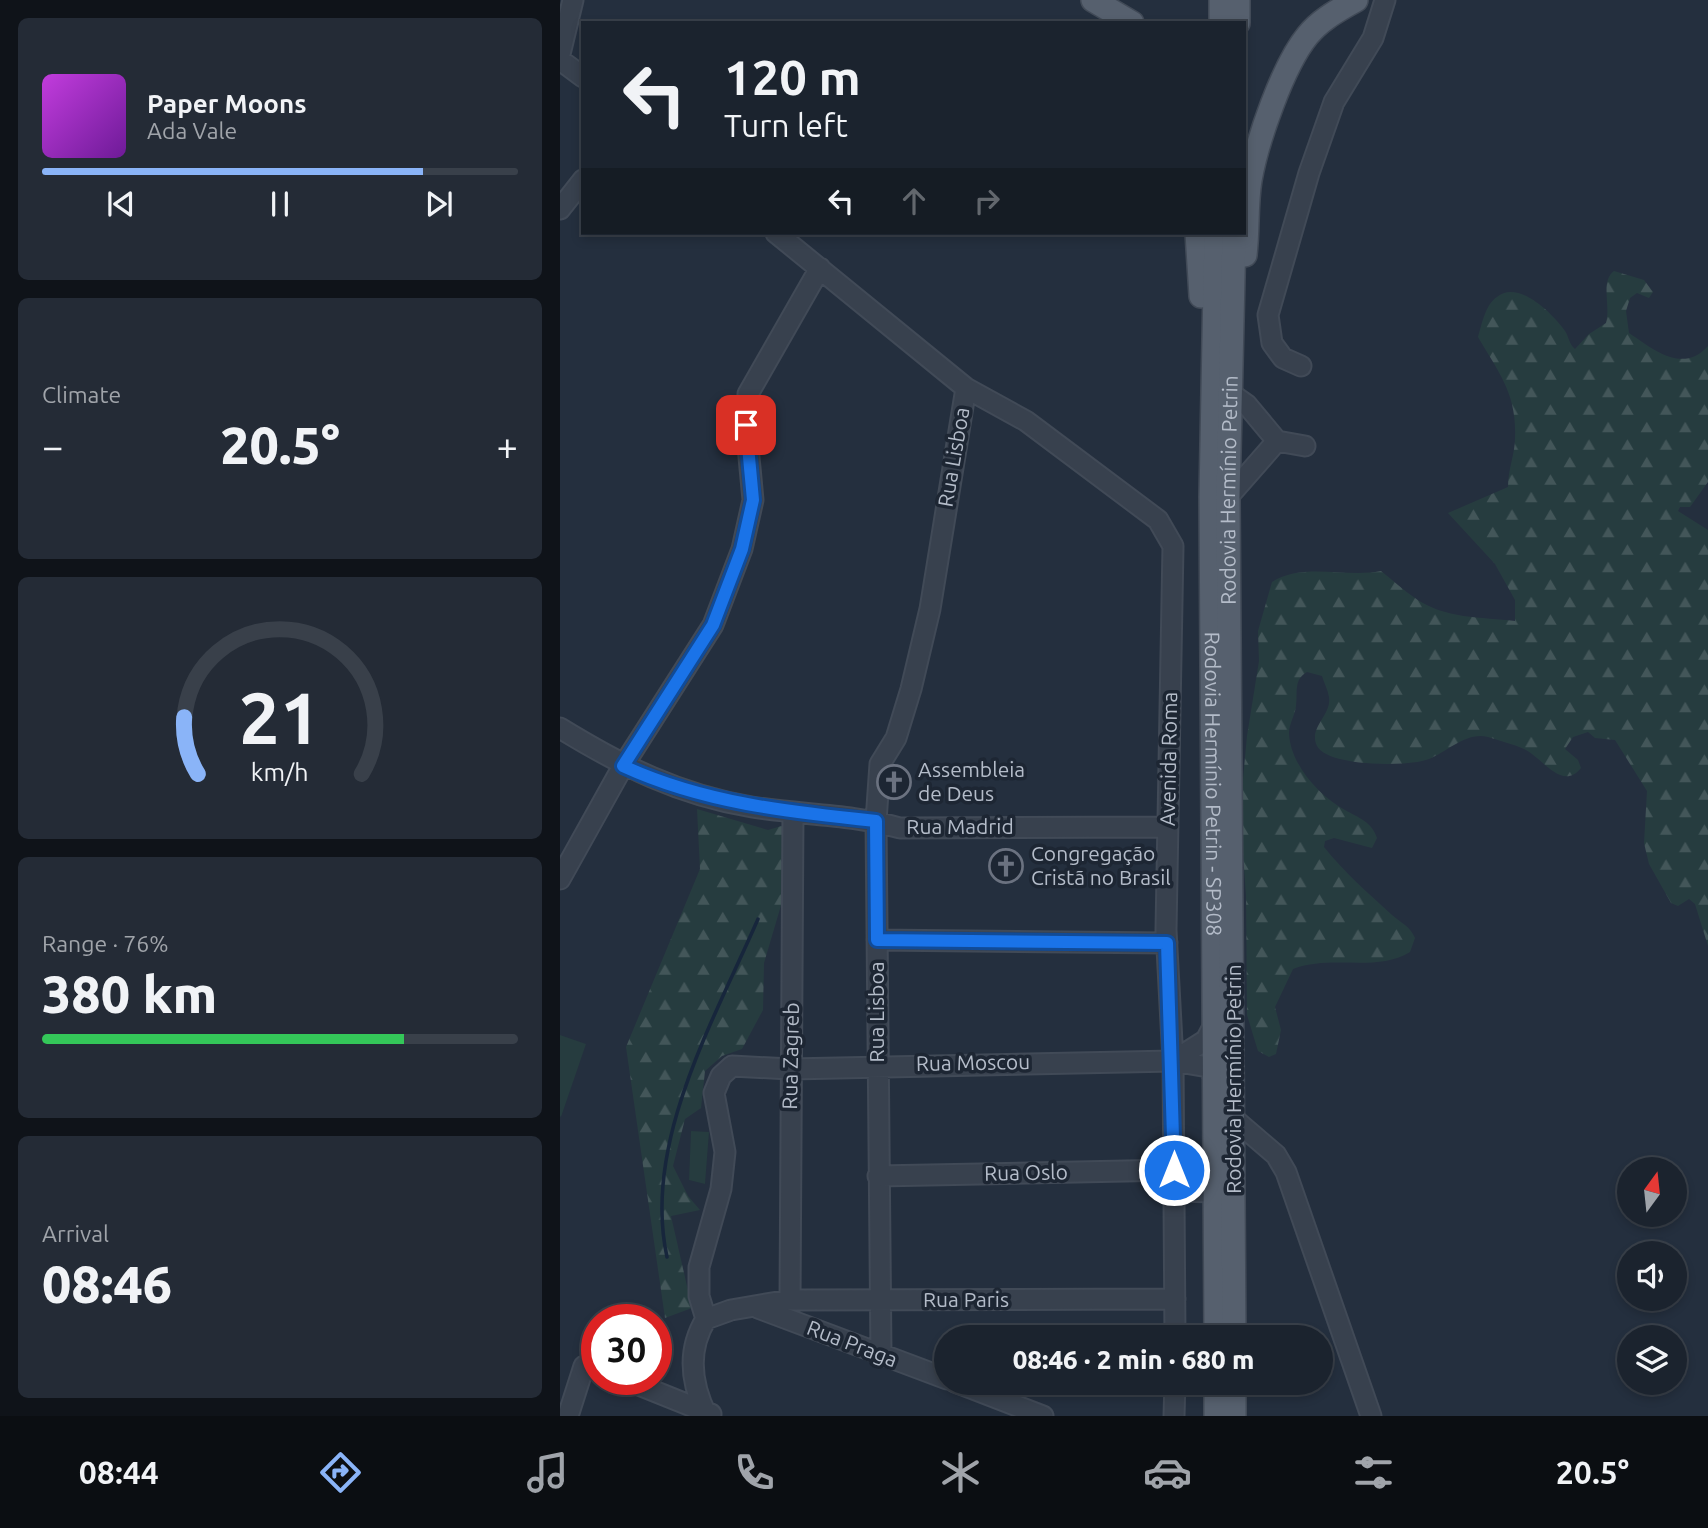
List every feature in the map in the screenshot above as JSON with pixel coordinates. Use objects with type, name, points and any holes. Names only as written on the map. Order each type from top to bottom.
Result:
[{"type":"main road","points":[[1093,0],[1129,21]]},
{"type":"main road","points":[[1221,0],[1221,21]]},
{"type":"main road","points":[[1238,0],[1238,21]]},
{"type":"main road","points":[[1224,389],[1247,243],[1250,180],[1268,117],[1296,53],[1308,35],[1328,16],[1356,0]]},
{"type":"main road","points":[[1197,235],[1224,389]]},
{"type":"main road","name":"Rodovia Hermínio Petrin - SP308","points":[[1216,235],[1224,389],[1215,1023],[1216,1325]]},
{"type":"main road","name":"Rodovia Hermínio Petrin","points":[[1234,235],[1224,389],[1228,497],[1234,1325]]},
{"type":"main road","points":[[1216,1395],[1216,1416]]},
{"type":"main road","points":[[1234,1395],[1234,1416]]},
{"type":"street","points":[[560,54],[573,0]]},
{"type":"street","points":[[1301,366],[1283,358],[1272,344],[1268,315],[1305,185],[1334,102],[1373,38],[1385,0]]},
{"type":"street","points":[[560,60],[581,76]]},
{"type":"street","points":[[560,209],[581,183]]},
{"type":"street","points":[[779,235],[966,388]]},
{"type":"street","points":[[561,873],[623,766],[713,625],[742,549],[753,500],[746,425],[748,394],[820,268]]},
{"type":"street","name":"Avenida Roma","points":[[966,388],[1026,421],[1158,520],[1173,546],[1167,943],[1173,1061],[1175,1325]]},
{"type":"street","name":"Rua Lisboa","points":[[881,1354],[876,821],[880,764],[895,738],[904,713],[930,609],[966,388]]},
{"type":"street","points":[[1224,389],[1247,405],[1277,441],[1305,446]]},
{"type":"street","points":[[1228,497],[1277,441]]},
{"type":"street","name":"Rua Madrid","points":[[560,728],[623,766],[656,781],[749,806],[876,821],[900,828],[1168,827]]},
{"type":"street","name":"Rua Zagreb","points":[[790,1300],[793,812]]},
{"type":"street","points":[[877,940],[1167,943]]},
{"type":"street","points":[[1173,1061],[1206,1040],[1215,1023]]},
{"type":"street","name":"Rua Moscou","points":[[706,1319],[699,1296],[699,1267],[721,1189],[724,1152],[714,1093],[721,1076],[732,1066],[790,1069],[877,1065],[1173,1061],[1208,1067],[1216,1080]]},
{"type":"street","points":[[1234,1119],[1276,1155],[1286,1172],[1371,1416]]},
{"type":"street","name":"Rua Oslo","points":[[878,1177],[1174,1170]]},
{"type":"street","points":[[1174,1191],[1216,1192]]},
{"type":"street","name":"Rua Paris","points":[[706,1319],[731,1310],[758,1308],[790,1300],[1175,1299]]},
{"type":"street","name":"Rua Praga","points":[[758,1308],[934,1375]]},
{"type":"street","points":[[706,1319],[695,1336],[692,1351],[694,1377],[710,1414]]},
{"type":"street","points":[[568,1416],[581,1388]]},
{"type":"street","points":[[663,1395],[710,1414]]},
{"type":"street","points":[[989,1395],[1043,1416]]},
{"type":"street","points":[[1174,1416],[1175,1395]]},
{"type":"green space","points":[[1614,271],[1644,280],[1653,292],[1649,298],[1637,293],[1630,298],[1626,311],[1629,333],[1658,352],[1679,359],[1698,354],[1708,346],[1708,482],[1690,507],[1680,507],[1678,511],[1708,530],[1708,946],[1695,904],[1689,899],[1678,906],[1671,903],[1649,864],[1644,843],[1647,791],[1615,740],[1595,738],[1588,732],[1573,737],[1565,749],[1578,760],[1581,768],[1567,776],[1552,771],[1524,749],[1480,736],[1465,739],[1419,762],[1388,764],[1336,758],[1324,753],[1317,746],[1316,733],[1327,710],[1329,697],[1322,676],[1307,672],[1298,683],[1289,730],[1295,756],[1316,788],[1335,804],[1368,824],[1377,838],[1372,848],[1334,838],[1325,841],[1324,847],[1356,882],[1408,928],[1415,938],[1410,952],[1397,958],[1368,963],[1323,963],[1293,969],[1275,1007],[1281,1030],[1276,1054],[1269,1057],[1258,1051],[1247,1015],[1246,896],[1240,811],[1247,736],[1259,661],[1258,631],[1272,582],[1297,573],[1381,571],[1415,598],[1438,610],[1463,616],[1515,621],[1515,600],[1495,564],[1448,513],[1508,487],[1515,444],[1513,409],[1505,385],[1478,337],[1481,326],[1493,300],[1505,293],[1515,292],[1525,295],[1544,308],[1565,331],[1575,349],[1589,334],[1606,323],[1607,287]]},
{"type":"green space","points":[[697,809],[768,830],[788,824],[790,851],[782,902],[764,963],[763,1010],[742,1049],[722,1056],[705,1071],[701,1108],[685,1119],[673,1166],[688,1196],[700,1210],[671,1216],[692,1308],[672,1315],[672,1304],[663,1304],[626,1047],[700,869]]},
{"type":"green space","points":[[560,1035],[586,1044],[561,1117],[560,1116]]},
{"type":"green space","points":[[691,1131],[709,1132],[705,1184],[689,1180]]},
{"type":"waterway","points":[[667,1257],[662,1214],[664,1171],[673,1127],[703,1041],[758,919]]},
{"type":"place","name":"Assembleia de Deus","points":[[894,782]]},
{"type":"place","name":"Congregação Cristã no Brasil","points":[[1006,866]]},
{"type":"route","points":[[746,425],[753,500],[742,549],[713,625],[623,766],[656,781],[749,806],[876,821],[877,940],[1167,943],[1173,1061],[1174,1170]]}]
